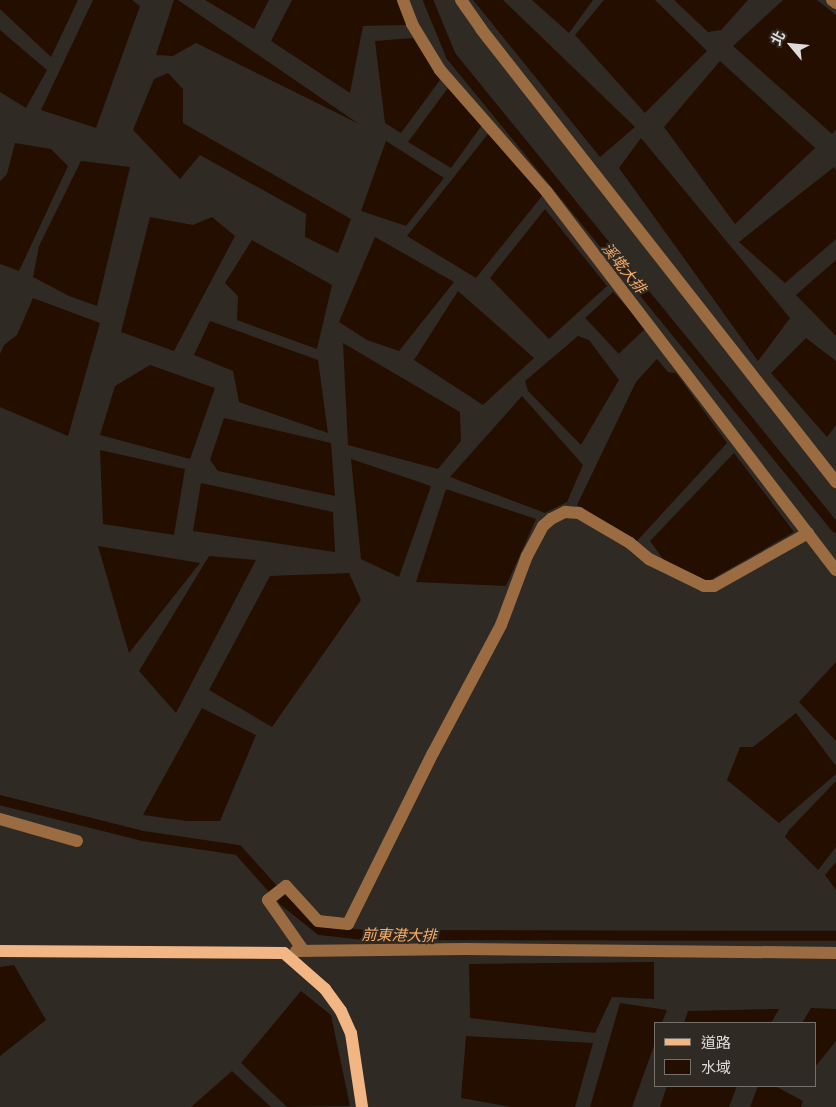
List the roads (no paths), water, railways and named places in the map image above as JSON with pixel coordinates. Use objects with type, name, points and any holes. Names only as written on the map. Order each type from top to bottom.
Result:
[{"type":"main road","points":[[0,951],[284,953],[325,989],[341,1011],[351,1033],[362,1107]]},
{"type":"street","points":[[403,0],[412,24],[440,70],[546,191],[836,570]]},
{"type":"street","points":[[461,0],[481,29],[836,482]]},
{"type":"street","points":[[832,0],[836,3]]},
{"type":"street","points":[[303,950],[268,900],[286,886],[318,922],[348,924],[432,753],[501,624],[527,556],[543,526],[551,519],[565,512],[579,513],[630,543],[648,560],[704,586],[714,586],[808,532]]},
{"type":"street","points":[[0,819],[78,841]]},
{"type":"street","points":[[284,953],[303,950],[465,949],[836,953]]},
{"type":"water","points":[[0,0],[78,0],[51,57],[0,9]]},
{"type":"water","points":[[93,0],[132,0],[140,6],[96,128],[41,110]]},
{"type":"water","points":[[174,0],[178,0],[359,124],[196,43],[173,56],[156,55]]},
{"type":"water","points":[[205,0],[269,0],[254,29]]},
{"type":"water","points":[[292,0],[398,0],[407,25],[363,26],[350,93],[271,41]]},
{"type":"water","points":[[473,0],[503,0],[635,127],[600,157]]},
{"type":"water","points":[[532,0],[593,0],[569,33]]},
{"type":"water","points":[[604,0],[655,0],[707,51],[645,113],[575,35]]},
{"type":"water","points":[[674,0],[748,0],[721,30],[708,32]]},
{"type":"water","points":[[783,0],[817,0],[836,15],[836,130],[832,134],[733,46]]},
{"type":"water","points":[[0,30],[47,70],[26,108],[0,92]]},
{"type":"water","points":[[413,38],[440,80],[401,133],[385,123],[375,41]]},
{"type":"water","points":[[720,61],[815,148],[735,224],[664,127]]},
{"type":"water","points":[[168,73],[183,89],[183,123],[351,219],[338,253],[305,237],[306,214],[200,155],[180,179],[133,130],[154,79]]},
{"type":"water","points":[[448,88],[482,125],[451,168],[408,142]]},
{"type":"water","points":[[488,134],[546,191],[476,278],[407,236]]},
{"type":"water","points":[[641,138],[790,318],[758,361],[619,168]]},
{"type":"water","points":[[386,141],[444,178],[406,226],[361,211]]},
{"type":"water","points":[[15,143],[51,149],[68,166],[19,271],[0,264],[0,181],[7,174]]},
{"type":"water","points":[[81,161],[130,167],[97,306],[69,296],[33,277],[39,246]]},
{"type":"water","points":[[834,167],[836,170],[836,239],[785,283],[739,242]]},
{"type":"water","points":[[545,209],[607,286],[549,339],[490,278]]},
{"type":"water","points":[[150,217],[193,225],[212,217],[235,236],[174,351],[121,332]]},
{"type":"water","points":[[375,237],[454,282],[399,351],[367,340],[339,322]]},
{"type":"water","points":[[252,240],[332,285],[317,349],[237,320],[238,296],[225,283]]},
{"type":"water","points":[[836,260],[836,336],[796,295]]},
{"type":"water","points":[[458,291],[534,358],[483,405],[414,360]]},
{"type":"water","points":[[613,292],[646,328],[619,354],[585,318]]},
{"type":"water","points":[[33,298],[100,323],[68,436],[0,407],[0,354],[4,345],[17,335]]},
{"type":"water","points":[[210,321],[318,360],[328,433],[239,402],[233,371],[194,355]]},
{"type":"water","points":[[578,336],[589,340],[619,380],[581,445],[528,391],[525,381]]},
{"type":"water","points":[[806,338],[836,361],[836,425],[827,437],[771,373]]},
{"type":"water","points":[[343,343],[460,412],[461,441],[438,469],[348,445]]},
{"type":"water","points":[[657,359],[668,372],[676,373],[727,443],[636,542],[577,505],[636,382]]},
{"type":"water","points":[[150,365],[215,388],[190,459],[100,435],[115,386]]},
{"type":"water","points":[[522,396],[583,465],[567,502],[545,513],[450,477]]},
{"type":"water","points":[[224,418],[331,443],[335,496],[218,471],[210,460]]},
{"type":"water","points":[[100,450],[185,469],[174,535],[103,524]]},
{"type":"water","points":[[734,453],[794,532],[703,584],[663,559],[650,541]]},
{"type":"water","points":[[351,459],[431,486],[399,577],[361,559]]},
{"type":"water","points":[[201,483],[333,512],[335,552],[193,531]]},
{"type":"water","points":[[446,489],[536,519],[506,586],[416,582]]},
{"type":"water","points":[[98,546],[200,563],[129,653]]},
{"type":"water","points":[[209,556],[256,560],[176,713],[139,671]]},
{"type":"water","points":[[349,573],[361,600],[272,727],[209,690],[270,576]]},
{"type":"water","points":[[836,662],[836,741],[799,702]]},
{"type":"water","points":[[202,708],[256,735],[220,821],[187,821],[143,815]]},
{"type":"water","points":[[796,713],[836,766],[836,774],[779,823],[727,780],[740,747],[753,747]]},
{"type":"water","points":[[836,781],[836,847],[818,870],[785,837],[789,830]]},
{"type":"water","points":[[836,862],[836,890],[825,875]]},
{"type":"water","points":[[654,962],[654,999],[612,997],[595,1033],[470,1018],[469,964]]},
{"type":"water","points":[[14,965],[46,1020],[0,1056],[0,967]]},
{"type":"water","points":[[301,991],[331,1015],[350,1106],[287,1107],[241,1063]]},
{"type":"water","points":[[620,1003],[667,1010],[662,1022],[654,1022],[654,1046],[632,1107],[590,1107]]},
{"type":"water","points":[[811,1008],[836,1009],[836,1041],[816,1066],[816,1022],[803,1022]]},
{"type":"water","points":[[779,1009],[772,1022],[684,1022],[688,1011]]},
{"type":"water","points":[[466,1036],[593,1043],[575,1107],[511,1107],[461,1098]]},
{"type":"water","points":[[232,1071],[271,1107],[191,1107]]},
{"type":"water","points":[[667,1087],[737,1087],[729,1107],[660,1107]]},
{"type":"water","points":[[758,1087],[777,1087],[803,1101],[801,1107],[750,1107]]},
{"type":"waterway","name":"溪墘大排","points":[[428,0],[451,56],[836,528]]},
{"type":"waterway","name":"前東港大排","points":[[0,800],[143,836],[238,850],[284,901],[320,930],[364,935],[836,936]]}]
